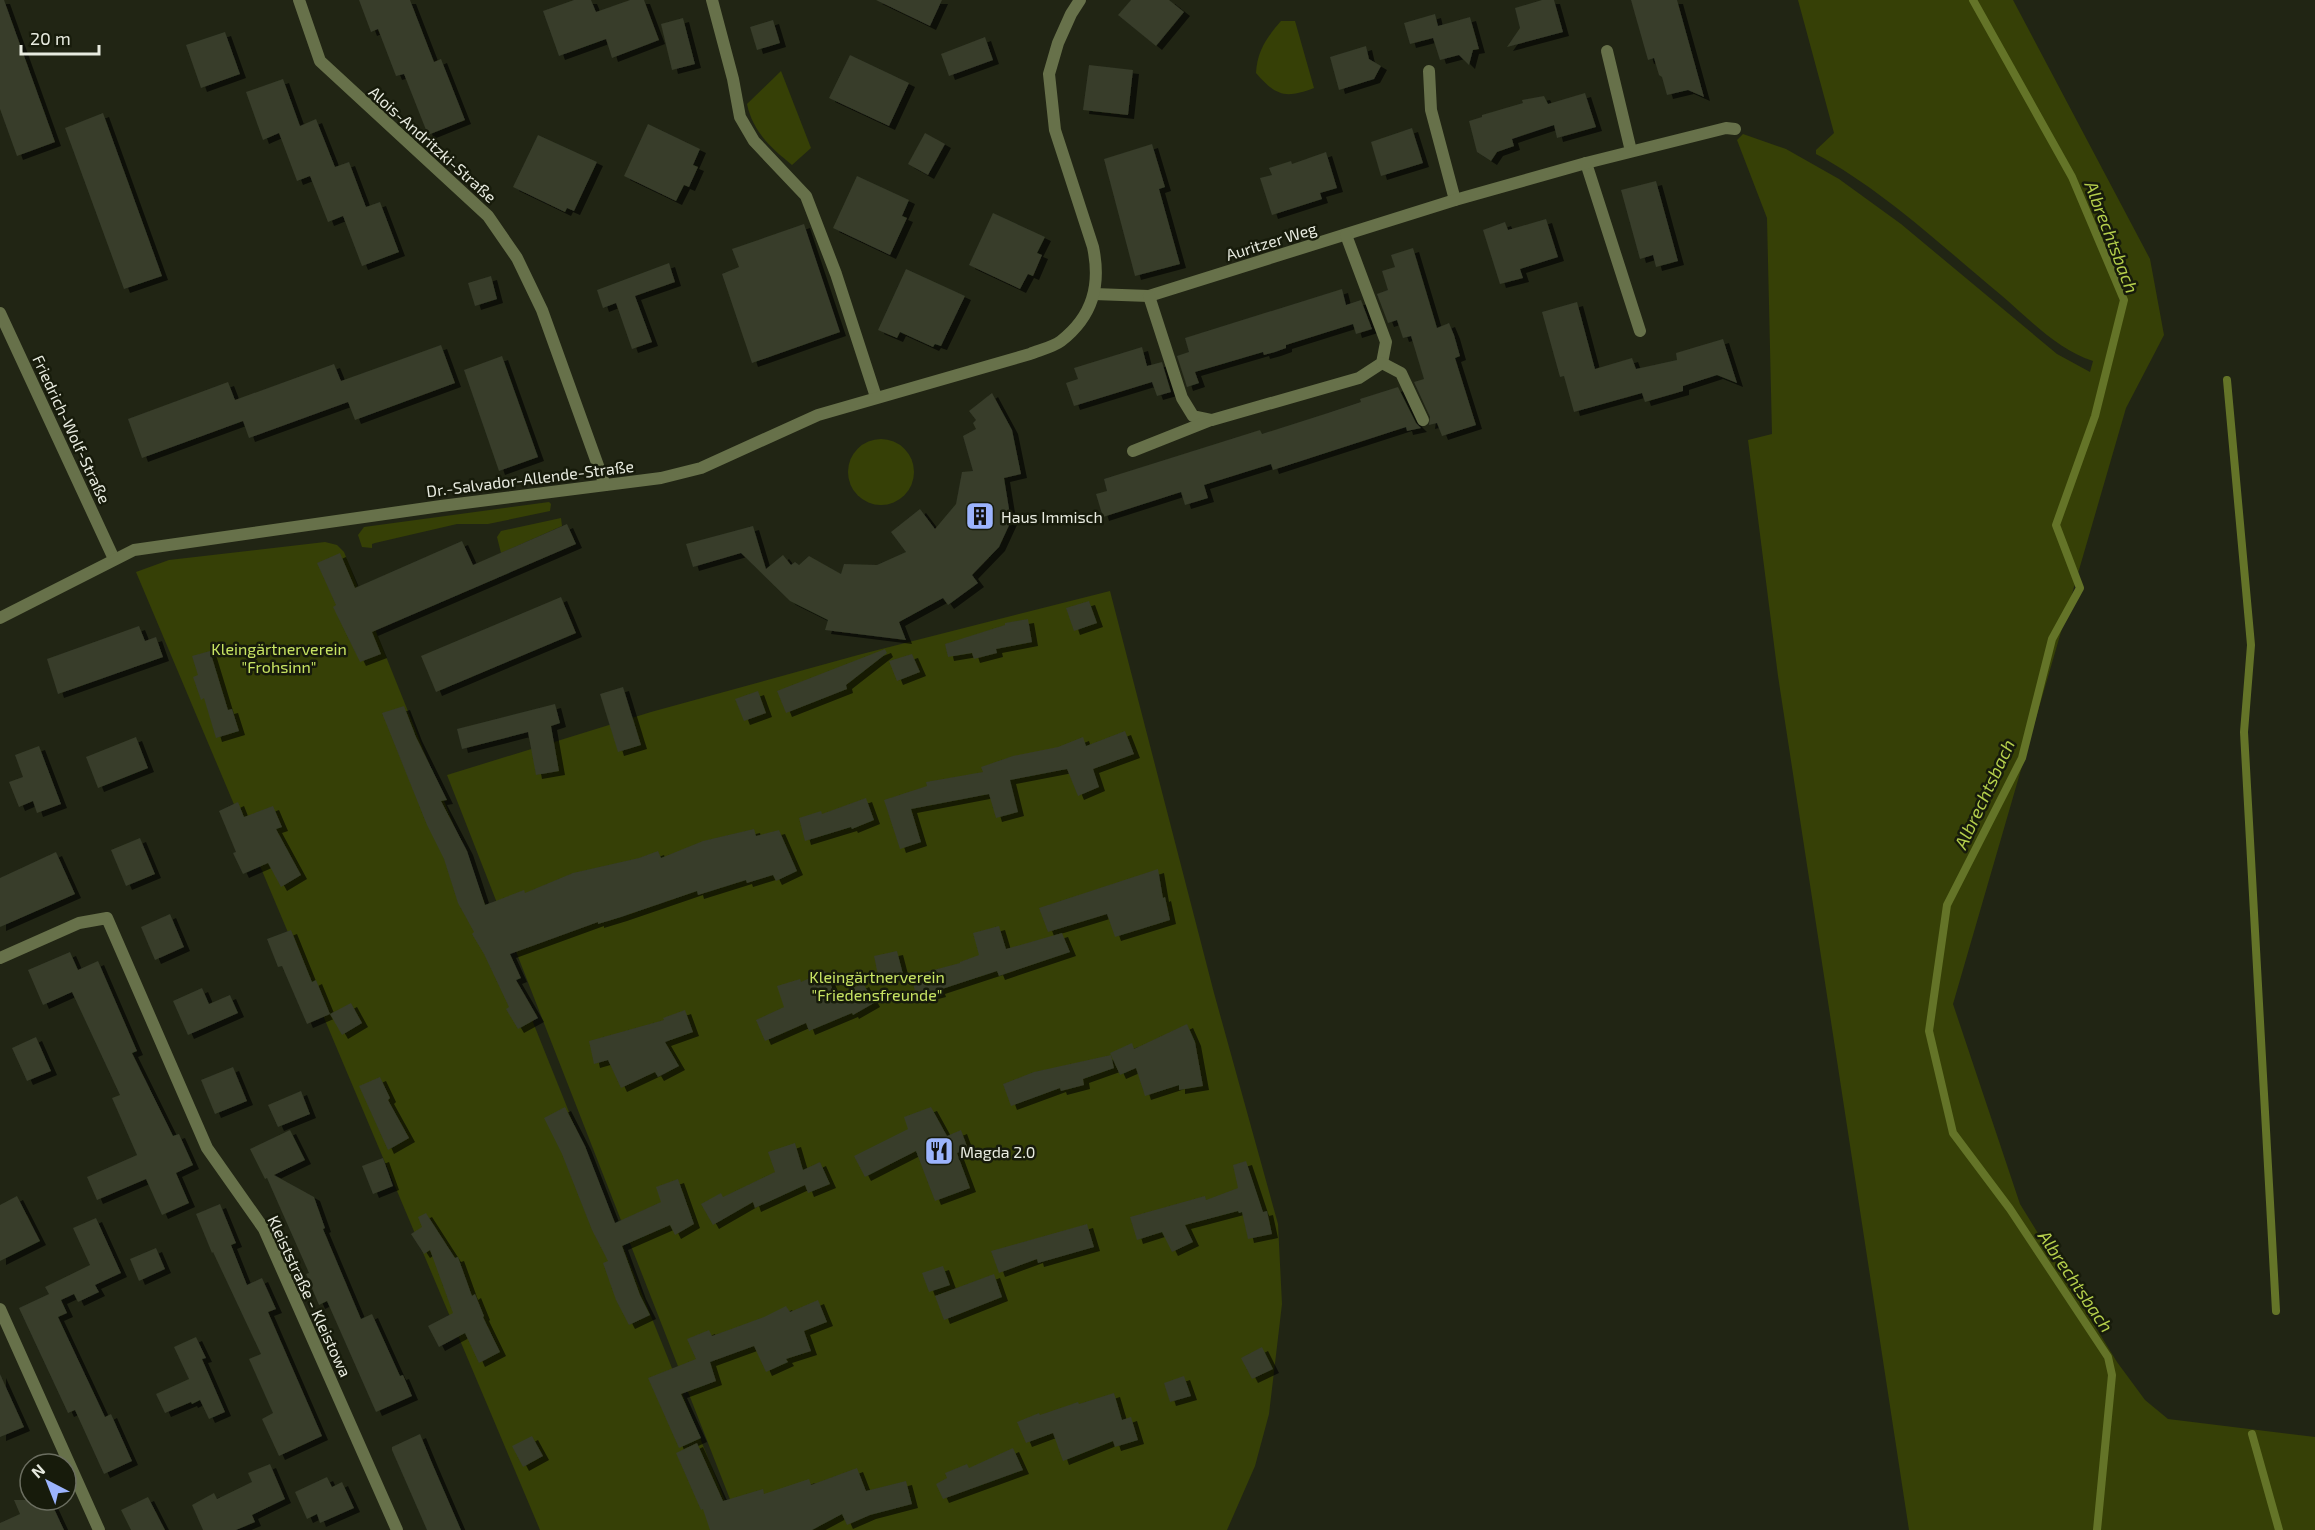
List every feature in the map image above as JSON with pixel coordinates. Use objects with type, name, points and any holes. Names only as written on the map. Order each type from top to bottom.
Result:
[{"type":"street","name":"Alois-Andritzki-Straße","points":[[299,0],[320,61],[488,216],[517,258],[542,310],[605,486]]},
{"type":"street","points":[[712,0],[733,79],[740,117],[754,141],[806,196],[836,274],[876,397]]},
{"type":"street","points":[[1080,0],[1058,43],[1049,74],[1055,130],[1093,247],[1097,267],[1094,294]]},
{"type":"street","points":[[1607,51],[1631,151]]},
{"type":"street","points":[[1429,71],[1431,110],[1455,200]]},
{"type":"street","name":"Auritzer Weg","points":[[1094,294],[1149,296],[1455,200],[1631,151],[1726,128],[1735,129]]},
{"type":"street","points":[[1586,163],[1640,331]]},
{"type":"street","points":[[1133,451],[1212,420],[1359,378],[1382,363],[1386,342],[1346,235]]},
{"type":"street","name":"Dr.-Salvador-Allende-Straße","points":[[0,618],[134,550],[441,506],[661,478],[701,468],[818,415],[1030,354],[1060,342],[1082,319],[1094,294]]},
{"type":"street","points":[[1149,296],[1182,398],[1193,416],[1212,420]]},
{"type":"street","name":"Friedrich-Wolf-Straße","points":[[0,313],[114,559]]},
{"type":"street","points":[[1382,363],[1401,372],[1423,420]]},
{"type":"street","name":"Kleiststraße - Kleistowa","points":[[0,958],[79,922],[107,918],[207,1148],[264,1229],[397,1530]]},
{"type":"street","points":[[0,1309],[99,1530]]},
{"type":"green space","points":[[1798,0],[2013,0],[2150,259],[2164,335],[2126,408],[1953,1004],[2020,1204],[2117,1362],[2145,1400],[2168,1419],[2315,1437],[2315,1530],[1909,1530],[1778,676],[1748,440],[1772,434],[1767,218],[1737,140],[1743,134],[1786,149],[1839,179],[1901,224],[2057,354],[2090,372],[2093,361],[2056,342],[1889,202],[1841,168],[1816,154],[1816,150],[1834,133]]},
{"type":"green space","points":[[1281,21],[1295,21],[1314,88],[1296,94],[1282,93],[1269,87],[1256,73],[1258,58],[1264,45]]},
{"type":"green space","points":[[781,71],[811,148],[792,165],[770,146],[758,131],[747,104]]},
{"type":"green space","points":[[881,439],[894,442],[904,449],[911,459],[914,472],[911,485],[904,495],[894,502],[881,505],[868,502],[858,495],[851,485],[848,472],[851,459],[858,449],[868,442]]},
{"type":"green space","points":[[549,502],[550,511],[488,524],[457,524],[375,543],[372,544],[372,548],[362,547],[358,535],[364,527]]},
{"type":"green space","points":[[561,518],[562,526],[501,553],[497,537],[501,531]]},
{"type":"green space","name":"Kleingärtnerverein \"Frohsinn\"","points":[[325,542],[337,545],[344,552],[737,1530],[540,1530],[136,572],[169,560]]},
{"type":"green space","name":"Kleingärtnerverein \"Friedensfreunde\"","points":[[1110,591],[1214,993],[1278,1224],[1282,1304],[1269,1414],[1255,1466],[1227,1530],[742,1530],[447,775],[651,712],[858,655]]},
{"type":"building","points":[[0,0],[4,0],[55,142],[17,156],[0,109]]},
{"type":"building","points":[[359,0],[410,0],[434,62],[441,59],[465,120],[428,135],[404,74],[396,76],[378,29],[371,32]]},
{"type":"building","points":[[574,0],[591,0],[596,12],[630,0],[644,0],[659,40],[612,58],[606,39],[559,56],[543,11]]},
{"type":"building","points":[[876,0],[942,0],[930,26]]},
{"type":"building","points":[[1131,0],[1169,0],[1184,12],[1156,46],[1118,15]]},
{"type":"building","points":[[1542,0],[1554,0],[1563,32],[1507,47],[1520,28],[1515,8]]},
{"type":"building","points":[[1631,0],[1677,0],[1704,97],[1688,90],[1667,95],[1654,58],[1648,60]]},
{"type":"building","points":[[1435,14],[1438,26],[1470,17],[1479,49],[1473,50],[1469,65],[1459,55],[1440,60],[1433,38],[1410,44],[1404,23]]},
{"type":"building","points":[[683,18],[695,64],[672,70],[661,24]]},
{"type":"building","points":[[773,20],[780,43],[757,50],[750,27]]},
{"type":"building","points":[[225,32],[240,74],[201,88],[186,45]]},
{"type":"building","points":[[985,37],[993,60],[949,76],[941,54]]},
{"type":"building","points":[[1366,46],[1369,59],[1381,66],[1374,79],[1339,90],[1330,57]]},
{"type":"building","points":[[850,55],[909,83],[889,126],[829,98]]},
{"type":"building","points":[[1089,65],[1133,70],[1128,115],[1083,110]]},
{"type":"building","points":[[283,79],[300,126],[316,119],[335,167],[349,162],[366,207],[380,202],[399,252],[362,266],[343,216],[328,222],[310,176],[297,181],[279,133],[263,140],[246,92]]},
{"type":"building","points":[[1585,93],[1596,127],[1557,138],[1554,125],[1512,139],[1514,146],[1497,152],[1491,161],[1477,152],[1469,121],[1523,103],[1522,100],[1544,96],[1548,104]]},
{"type":"building","points":[[103,113],[162,276],[124,289],[65,128]]},
{"type":"building","points":[[648,124],[700,149],[693,165],[698,167],[689,187],[684,185],[676,201],[624,176]]},
{"type":"building","points":[[1412,128],[1423,163],[1381,176],[1371,142]]},
{"type":"building","points":[[925,133],[945,144],[928,175],[908,164]]},
{"type":"building","points":[[538,135],[597,162],[574,211],[567,208],[565,212],[513,187]]},
{"type":"building","points":[[1152,144],[1165,187],[1159,189],[1180,264],[1135,276],[1104,159]]},
{"type":"building","points":[[1326,152],[1337,188],[1320,193],[1322,199],[1272,215],[1260,178],[1272,175],[1269,168],[1291,161],[1292,164]]},
{"type":"building","points":[[857,176],[909,200],[902,216],[907,218],[890,255],[833,228]]},
{"type":"building","points":[[1656,181],[1678,261],[1656,267],[1653,255],[1640,259],[1621,190]]},
{"type":"building","points":[[993,213],[1045,237],[1037,253],[1042,255],[1033,276],[1028,274],[1020,289],[969,265]]},
{"type":"building","points":[[1546,219],[1558,257],[1520,269],[1523,278],[1500,284],[1483,230],[1505,222],[1508,230]]},
{"type":"building","points":[[804,224],[840,332],[752,363],[722,274],[739,267],[732,249]]},
{"type":"building","points":[[1413,248],[1437,328],[1449,323],[1454,335],[1460,356],[1455,358],[1476,425],[1442,436],[1437,423],[1429,425],[1430,417],[1414,382],[1424,379],[1411,336],[1403,338],[1397,320],[1388,323],[1377,294],[1388,290],[1382,271],[1395,267],[1391,255]]},
{"type":"building","points":[[669,263],[675,282],[635,296],[652,342],[632,349],[616,303],[603,308],[597,290]]},
{"type":"building","points":[[906,269],[965,296],[941,346],[935,344],[933,347],[900,332],[897,338],[878,330]]},
{"type":"building","points":[[491,276],[497,299],[475,306],[468,283]]},
{"type":"building","points":[[1342,289],[1346,305],[1361,300],[1372,329],[1356,334],[1353,324],[1286,345],[1286,348],[1275,352],[1264,355],[1263,352],[1195,372],[1199,383],[1187,387],[1177,356],[1189,352],[1185,338]]},
{"type":"building","points":[[1577,302],[1595,369],[1632,358],[1636,369],[1677,360],[1676,353],[1723,339],[1737,383],[1717,375],[1683,386],[1683,391],[1645,402],[1642,393],[1574,412],[1564,376],[1560,377],[1542,312]]},
{"type":"building","points":[[441,345],[455,383],[355,420],[348,402],[249,438],[243,421],[142,458],[128,419],[228,382],[235,400],[334,364],[341,381]]},
{"type":"building","points":[[1142,347],[1147,366],[1162,362],[1171,392],[1157,396],[1152,382],[1074,406],[1066,383],[1078,379],[1074,368]]},
{"type":"building","points":[[502,356],[538,457],[499,471],[464,370]]},
{"type":"building","points":[[1398,387],[1416,423],[1421,428],[1407,431],[1406,427],[1273,470],[1271,464],[1204,485],[1208,498],[1185,505],[1181,492],[1103,517],[1096,494],[1107,491],[1104,479],[1260,430],[1262,434],[1361,402],[1360,399]]},
{"type":"building","name":"Haus Immisch","points":[[992,393],[1012,430],[1021,474],[1004,478],[1011,521],[999,547],[972,575],[978,583],[948,605],[943,598],[899,622],[906,640],[825,630],[828,620],[790,601],[741,553],[693,567],[686,544],[753,526],[766,569],[783,555],[791,565],[795,562],[799,565],[809,556],[841,574],[844,564],[877,565],[906,552],[891,532],[920,509],[935,529],[956,504],[962,472],[973,471],[963,436],[976,429],[973,423],[976,420],[969,411]]},
{"type":"building","points":[[567,524],[576,544],[372,632],[381,654],[360,662],[333,607],[336,605],[317,563],[340,553],[355,588],[462,541],[473,565]]},
{"type":"building","points":[[561,597],[576,633],[436,692],[421,656]]},
{"type":"building","points":[[1089,601],[1097,623],[1074,631],[1066,608]]},
{"type":"building","points":[[1028,619],[1032,642],[996,649],[997,653],[974,659],[972,653],[948,657],[945,644],[1005,625],[1005,623]]},
{"type":"building","points":[[139,626],[145,641],[156,637],[163,657],[58,694],[47,659]]},
{"type":"building","points":[[885,649],[887,653],[846,685],[847,689],[786,713],[777,691]]},
{"type":"building","points":[[210,651],[228,710],[232,709],[239,731],[216,738],[204,698],[201,700],[193,677],[198,675],[192,656]]},
{"type":"building","points":[[912,654],[920,672],[897,681],[889,661]]},
{"type":"building","points":[[623,687],[641,745],[618,752],[600,694]]},
{"type":"building","points":[[758,691],[766,713],[744,721],[735,699]]},
{"type":"building","points":[[555,704],[560,723],[551,726],[559,771],[536,775],[528,732],[462,749],[457,729]]},
{"type":"building","points":[[404,706],[416,737],[447,800],[441,801],[467,851],[485,905],[524,890],[525,893],[573,873],[639,858],[658,851],[661,858],[703,841],[754,829],[756,836],[779,830],[797,871],[776,881],[773,875],[747,883],[746,880],[698,895],[697,891],[621,917],[598,924],[598,922],[510,954],[521,978],[516,980],[538,1018],[518,1029],[506,1009],[509,1007],[458,903],[444,859],[427,825],[382,713]]},
{"type":"building","points":[[1125,731],[1134,754],[1093,769],[1099,787],[1078,796],[1067,769],[1010,780],[1018,812],[996,818],[989,794],[911,809],[921,842],[900,849],[884,800],[927,786],[926,782],[983,772],[981,767],[1013,756],[1058,747],[1083,737],[1086,746]]},
{"type":"building","points":[[136,737],[148,768],[98,788],[86,757]]},
{"type":"building","points":[[39,746],[61,804],[37,813],[33,801],[19,807],[9,782],[23,777],[15,755]]},
{"type":"building","points":[[866,798],[874,820],[852,829],[851,827],[805,841],[799,818],[821,811],[822,814]]},
{"type":"building","points":[[238,802],[244,817],[273,806],[282,827],[276,829],[301,875],[281,887],[268,863],[243,874],[233,853],[236,852],[219,811]]},
{"type":"building","points":[[140,838],[155,874],[126,886],[111,850]]},
{"type":"building","points":[[56,852],[75,894],[0,927],[0,878]]},
{"type":"building","points":[[1158,869],[1170,920],[1115,937],[1107,914],[1048,932],[1039,908]]},
{"type":"building","points":[[170,914],[184,947],[155,960],[141,927]]},
{"type":"building","points":[[999,926],[1006,949],[1062,933],[1070,952],[999,976],[997,971],[939,990],[940,993],[917,999],[911,976],[960,963],[979,955],[973,933]]},
{"type":"building","points":[[291,930],[312,982],[316,980],[330,1014],[307,1024],[282,966],[278,967],[267,939]]},
{"type":"building","points":[[897,951],[903,974],[879,980],[874,956]]},
{"type":"building","points":[[70,952],[78,970],[98,961],[137,1051],[132,1053],[173,1136],[179,1134],[193,1165],[176,1173],[189,1203],[162,1215],[146,1179],[97,1200],[87,1177],[137,1155],[112,1098],[120,1095],[72,992],[43,1005],[28,970]]},
{"type":"building","points":[[825,971],[836,997],[863,983],[874,1003],[853,1015],[852,1013],[809,1031],[806,1023],[765,1041],[756,1020],[784,1007],[777,986],[800,979],[801,982]]},
{"type":"building","points":[[202,988],[209,1004],[230,995],[238,1013],[188,1035],[173,1001]]},
{"type":"building","points":[[351,1003],[362,1023],[342,1035],[330,1014]]},
{"type":"building","points":[[685,1010],[693,1032],[665,1042],[679,1066],[658,1077],[655,1072],[621,1088],[608,1060],[594,1064],[589,1041],[664,1020],[663,1018]]},
{"type":"building","points":[[1187,1024],[1195,1042],[1203,1086],[1179,1090],[1179,1085],[1145,1096],[1136,1068],[1120,1075],[1110,1053],[1132,1043],[1134,1049]]},
{"type":"building","points":[[36,1037],[51,1071],[27,1081],[12,1048]]},
{"type":"building","points":[[1111,1055],[1114,1068],[1083,1079],[1084,1085],[1061,1091],[1060,1088],[1011,1106],[1003,1084],[1034,1072]]},
{"type":"building","points":[[233,1067],[247,1101],[215,1114],[201,1080]]},
{"type":"building","points":[[380,1077],[390,1098],[388,1100],[409,1138],[388,1150],[359,1086]]},
{"type":"building","points":[[301,1091],[310,1114],[278,1127],[268,1105]]},
{"type":"building","points":[[565,1107],[585,1146],[615,1223],[661,1202],[656,1187],[678,1179],[694,1224],[675,1235],[670,1225],[622,1246],[650,1315],[629,1325],[616,1300],[603,1263],[608,1261],[592,1230],[562,1154],[544,1118]]},
{"type":"building","name":"Magda 2.0","points":[[931,1107],[947,1136],[961,1130],[968,1149],[957,1153],[970,1188],[935,1201],[916,1151],[865,1177],[854,1156],[908,1129],[904,1117]]},
{"type":"building","points":[[290,1130],[305,1160],[274,1175],[314,1197],[325,1228],[323,1229],[361,1319],[372,1314],[400,1376],[403,1375],[412,1396],[376,1412],[327,1301],[319,1305],[306,1274],[309,1273],[267,1178],[265,1179],[250,1149]]},
{"type":"building","points":[[795,1143],[803,1170],[820,1162],[830,1184],[808,1193],[805,1185],[755,1208],[753,1202],[713,1225],[701,1204],[721,1193],[723,1197],[775,1172],[768,1152]]},
{"type":"building","points":[[383,1158],[393,1186],[373,1194],[362,1166]]},
{"type":"building","points":[[1246,1161],[1263,1212],[1267,1211],[1272,1234],[1248,1239],[1242,1212],[1238,1211],[1185,1225],[1193,1242],[1172,1252],[1162,1232],[1137,1240],[1130,1217],[1205,1196],[1206,1200],[1238,1188],[1233,1165]]},
{"type":"building","points":[[17,1196],[40,1241],[0,1261],[0,1205]]},
{"type":"building","points":[[220,1204],[236,1243],[231,1245],[247,1285],[262,1278],[276,1309],[268,1312],[322,1436],[279,1456],[262,1419],[273,1413],[249,1359],[261,1354],[212,1253],[196,1214]]},
{"type":"building","points":[[426,1213],[455,1258],[458,1257],[472,1296],[475,1294],[500,1352],[479,1363],[465,1333],[439,1347],[428,1326],[453,1313],[430,1250],[424,1254],[411,1234],[422,1227],[418,1217]]},
{"type":"building","points":[[96,1218],[121,1273],[95,1285],[99,1292],[78,1302],[74,1294],[61,1300],[67,1313],[58,1317],[105,1417],[111,1414],[132,1461],[104,1474],[75,1410],[68,1413],[19,1308],[49,1294],[45,1287],[90,1265],[73,1228]]},
{"type":"building","points":[[1087,1224],[1094,1247],[1038,1263],[1037,1259],[999,1273],[991,1251]]},
{"type":"building","points":[[156,1248],[165,1269],[139,1281],[130,1259]]},
{"type":"building","points":[[943,1266],[950,1285],[929,1292],[922,1273]]},
{"type":"building","points":[[994,1274],[1002,1297],[944,1320],[935,1296]]},
{"type":"building","points":[[818,1300],[827,1322],[804,1331],[811,1351],[786,1359],[788,1362],[766,1372],[754,1346],[710,1362],[716,1381],[681,1394],[701,1438],[679,1448],[648,1378],[696,1359],[687,1339],[709,1330],[712,1336],[764,1317],[786,1306],[790,1312]]},
{"type":"building","points":[[196,1337],[206,1358],[202,1359],[225,1412],[209,1419],[200,1400],[165,1413],[156,1394],[189,1379],[174,1347]]},
{"type":"building","points":[[1262,1347],[1273,1369],[1252,1379],[1241,1358]]},
{"type":"building","points":[[0,1374],[24,1427],[0,1437]]},
{"type":"building","points":[[1184,1376],[1191,1396],[1170,1402],[1164,1383]]},
{"type":"building","points":[[1114,1393],[1122,1420],[1131,1417],[1138,1440],[1115,1447],[1113,1441],[1063,1461],[1053,1433],[1026,1443],[1017,1422],[1039,1413],[1040,1415]]},
{"type":"building","points":[[420,1434],[461,1530],[427,1530],[392,1450],[392,1447]]},
{"type":"building","points":[[532,1436],[543,1456],[523,1467],[512,1446]]},
{"type":"building","points":[[697,1443],[723,1501],[763,1489],[764,1494],[809,1479],[811,1485],[857,1468],[866,1491],[906,1481],[912,1504],[870,1515],[847,1525],[842,1514],[812,1530],[710,1530],[703,1509],[701,1510],[676,1453]]},
{"type":"building","points":[[1013,1448],[1023,1470],[943,1499],[936,1484],[947,1478],[945,1473],[967,1464],[969,1468]]},
{"type":"building","points":[[270,1464],[285,1499],[252,1515],[255,1522],[236,1530],[203,1530],[192,1505],[214,1493],[217,1499],[252,1482],[248,1473]]},
{"type":"building","points":[[327,1477],[332,1487],[342,1482],[354,1508],[320,1523],[317,1514],[307,1519],[295,1492]]},
{"type":"building","points":[[148,1497],[165,1530],[131,1530],[121,1510]]},
{"type":"building","points":[[19,1512],[56,1512],[64,1530],[0,1530],[0,1523],[20,1514]]},
{"type":"waterway","name":"Albrechtsbach","points":[[1973,0],[2072,177],[2124,300],[2095,416],[2056,525],[2080,588],[2052,639],[2022,758],[1947,905],[1929,1031],[1953,1133],[2010,1209],[2108,1357],[2112,1375],[2097,1530]]},
{"type":"waterway","points":[[2227,380],[2251,645],[2244,732],[2276,1311]]},
{"type":"waterway","points":[[2252,1434],[2279,1530]]},
{"type":"place","name":"Haus Immisch","points":[[980,516]]},
{"type":"place","name":"Magda 2.0","points":[[939,1151]]}]
